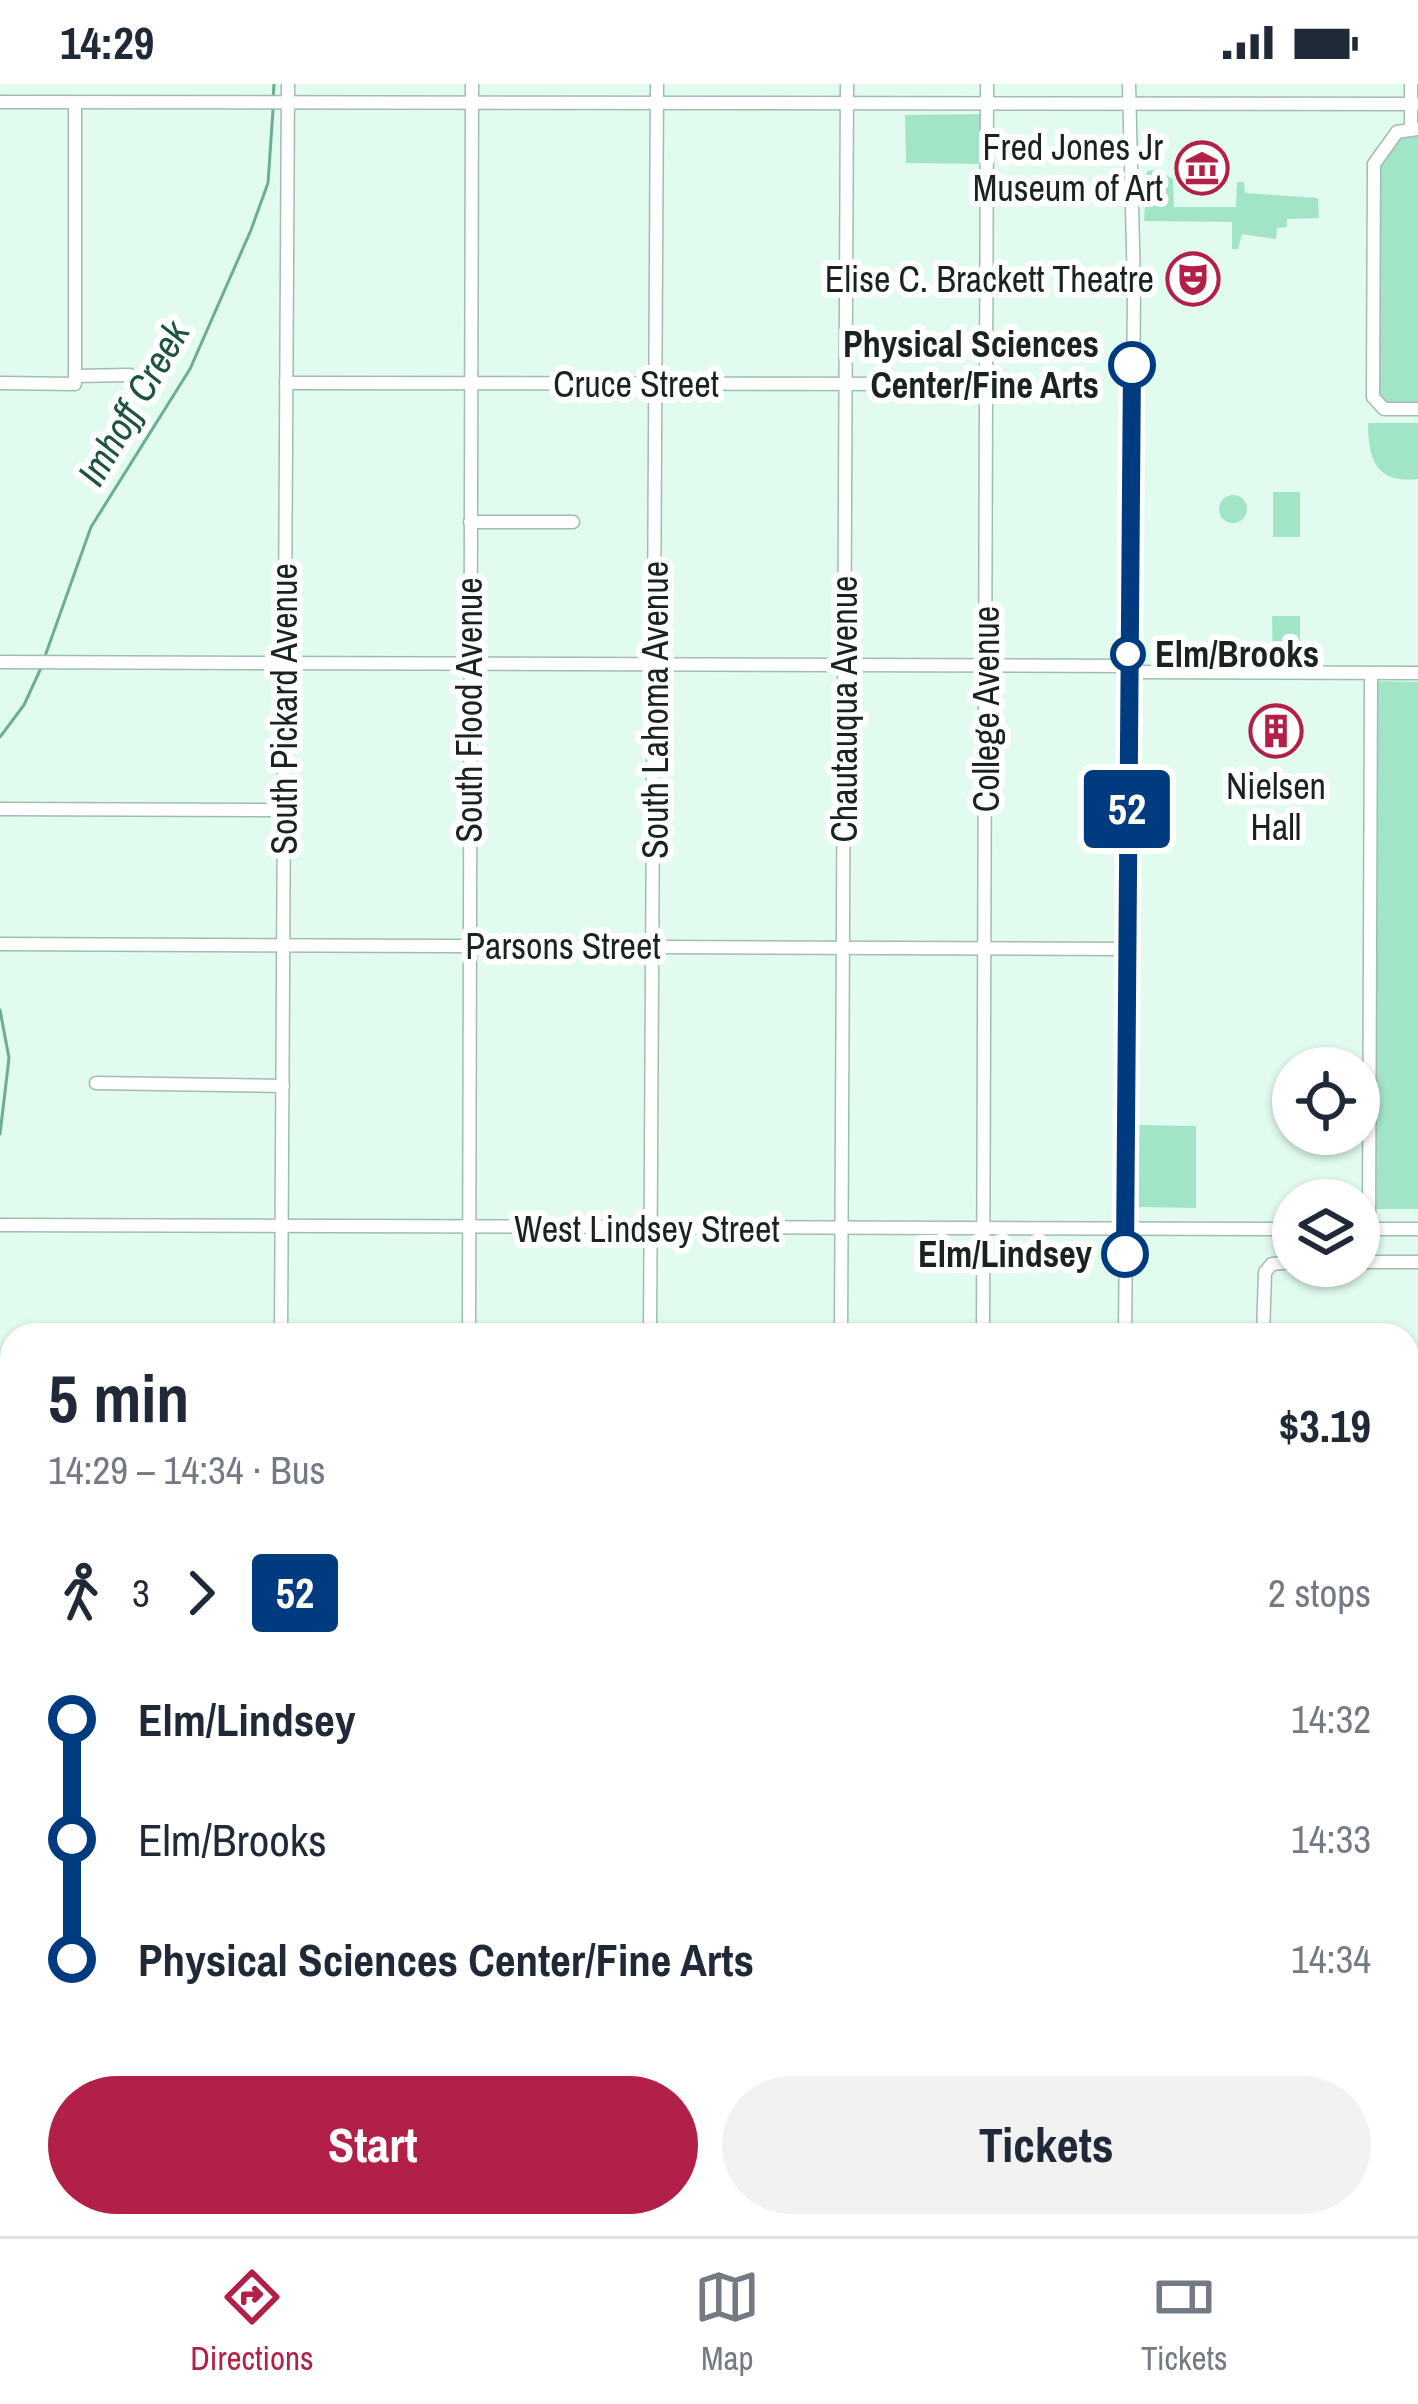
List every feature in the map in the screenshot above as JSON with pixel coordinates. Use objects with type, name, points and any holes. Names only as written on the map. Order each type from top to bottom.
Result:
[{"type":"street","name":"South Pickard Avenue","points":[[281,1323],[288,84]]},
{"type":"street","name":"South Flood Avenue","points":[[469,1323],[472,84]]},
{"type":"street","name":"South Lahoma Avenue","points":[[650,1323],[657,84]]},
{"type":"street","name":"Chautauqua Avenue","points":[[842,1323],[847,84]]},
{"type":"street","name":"College Avenue","points":[[983,1323],[987,84]]},
{"type":"street","points":[[1125,1323],[1134,289],[1129,84]]},
{"type":"street","points":[[1411,84],[1414,128],[1384,143],[1373,171],[1373,398],[1384,409],[1418,409]]},
{"type":"street","points":[[109,103],[110,86]]},
{"type":"street","points":[[0,103],[1414,104]]},
{"type":"street","points":[[75,103],[75,380]]},
{"type":"street","points":[[0,383],[130,375]]},
{"type":"street","name":"Cruce Street","points":[[286,383],[987,384]]},
{"type":"street","points":[[470,522],[573,522]]},
{"type":"street","points":[[0,662],[986,666],[1418,673]]},
{"type":"street","points":[[1365,1179],[1371,673]]},
{"type":"street","points":[[0,809],[284,810]]},
{"type":"street","name":"Parsons Street","points":[[0,944],[1126,949]]},
{"type":"street","points":[[96,1083],[283,1086]]},
{"type":"street","name":"West Lindsey Street","points":[[0,1225],[1272,1229]]},
{"type":"street","points":[[1380,1226],[1418,1229]]},
{"type":"street","points":[[1380,1262],[1418,1262]]},
{"type":"street","points":[[1264,1323],[1266,1269],[1272,1267]]},
{"type":"green space","points":[[983,114],[985,164],[906,163],[905,115]]},
{"type":"green space","points":[[1418,129],[1418,409],[1377,406],[1373,171],[1384,143]]},
{"type":"green space","points":[[1147,171],[1173,179],[1174,207],[1236,207],[1237,182],[1244,182],[1245,193],[1318,198],[1319,218],[1287,219],[1287,227],[1277,228],[1276,239],[1242,234],[1238,249],[1232,249],[1232,222],[1144,221]]},
{"type":"green space","points":[[1368,423],[1418,423],[1418,479],[1392,477],[1377,466]]},
{"type":"green space","points":[[1273,492],[1300,492],[1300,537],[1273,537]]},
{"type":"green space","points":[[1233,495],[1243,499],[1247,509],[1243,519],[1233,523],[1223,519],[1219,509],[1223,499]]},
{"type":"green space","points":[[1272,616],[1300,616],[1300,666],[1273,666]]},
{"type":"green space","points":[[1376,681],[1418,682],[1418,1209],[1380,1209],[1380,1179],[1374,1179],[1374,1155],[1380,1155],[1380,1047],[1375,1047]]},
{"type":"green space","points":[[1139,1125],[1196,1126],[1196,1208],[1139,1207]]},
{"type":"waterway","name":"Imhoff Creek","points":[[273,100],[274,84]]},
{"type":"waterway","name":"Imhoff Creek","points":[[44,659],[91,527],[190,369],[251,230],[268,183],[273,110]]},
{"type":"waterway","name":"Imhoff Creek","points":[[0,737],[24,705],[41,668]]},
{"type":"waterway","name":"Imhoff Creek","points":[[0,1010],[9,1058],[0,1134]]},
{"type":"bus line","name":"52","points":[[1125,1254],[1132,365]]},
{"type":"place","name":"Fred Jones Jr Museum of Art","points":[[1202,168]]},
{"type":"place","name":"Elise C. Brackett Theatre","points":[[1193,279]]},
{"type":"place","name":"Physical Sciences Center/Fine Arts","points":[[1132,365]]},
{"type":"place","name":"Elm/Brooks","points":[[1128,654]]},
{"type":"place","name":"Nielsen Hall","points":[[1276,731]]},
{"type":"place","name":"Elm/Lindsey","points":[[1125,1254]]}]
